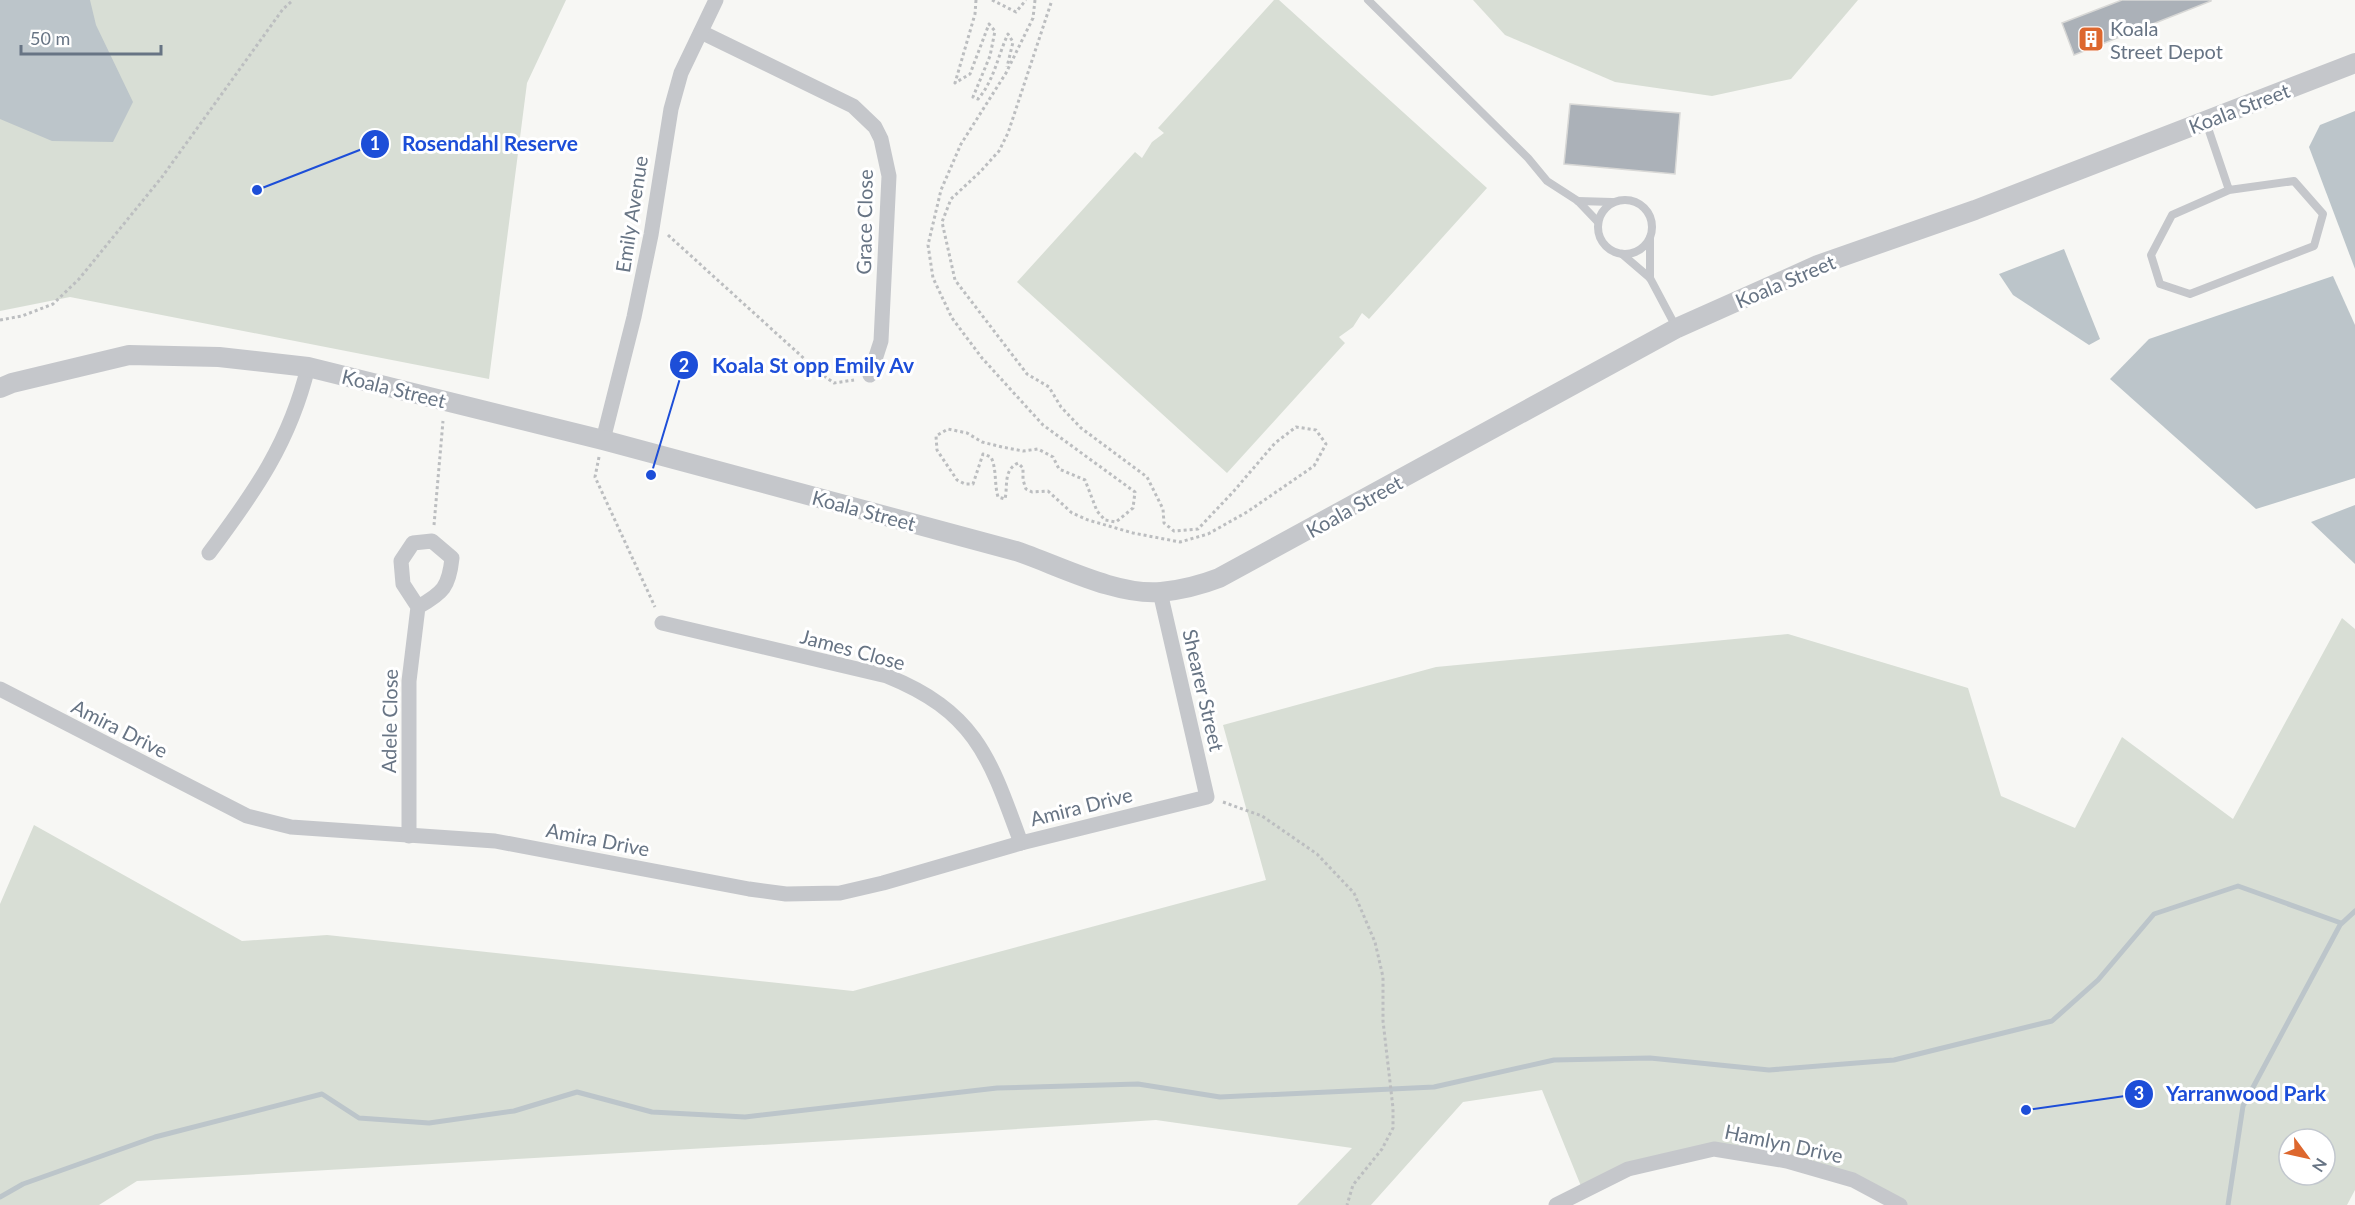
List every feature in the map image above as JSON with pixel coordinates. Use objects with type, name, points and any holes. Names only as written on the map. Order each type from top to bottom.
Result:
[{"type":"street","name":"Emily Avenue","points":[[603,440],[634,317],[653,222],[671,109],[681,73],[716,0]]},
{"type":"street","name":"Grace Close","points":[[701,32],[854,105],[875,127],[882,139],[889,176],[882,329],[881,341],[870,375]]},
{"type":"street","name":"Koala Street","points":[[0,388],[12,383],[129,355],[219,357],[308,368],[603,440],[1016,551],[1074,574],[1119,587],[1160,592],[1203,584],[1228,574],[1677,328],[1818,265],[1975,210],[2355,63]]},
{"type":"street","points":[[209,553],[268,469],[301,399],[308,368]]},
{"type":"street","points":[[432,542],[452,558],[450,578],[436,597],[417,607],[403,584],[401,561],[413,543],[432,542]]},
{"type":"street","name":"Shearer Street","points":[[1160,592],[1207,797]]},
{"type":"street","name":"Adele Close","points":[[409,836],[409,681],[417,607]]},
{"type":"street","name":"James Close","points":[[662,623],[887,676],[909,685],[934,700],[952,713],[984,751],[1021,843]]},
{"type":"street","name":"Amira Drive","points":[[0,689],[247,816],[291,827],[495,841],[749,890],[811,895],[840,893],[883,883],[1021,843],[1207,797]]},
{"type":"street","name":"Hamlyn Drive","points":[[1556,1205],[1628,1169],[1714,1149],[1787,1161],[1853,1180],[1900,1205]]},
{"type":"lane","points":[[1368,0],[1528,158],[1547,181],[1578,201],[1598,222]]},
{"type":"lane","points":[[2206,121],[2229,190]]},
{"type":"lane","points":[[2294,181],[2323,214],[2314,246],[2190,294],[2160,284],[2151,255],[2172,215],[2229,190],[2294,181]]},
{"type":"lane","points":[[1578,201],[1613,202],[1629,199],[1644,207],[1652,221],[1650,278]]},
{"type":"lane","points":[[1613,202],[1601,214],[1598,222],[1601,240],[1613,252],[1622,254],[1639,250],[1650,238]]},
{"type":"lane","points":[[1622,254],[1650,278],[1677,328]]},
{"type":"path","points":[[0,320],[22,316],[53,304],[79,279],[162,177],[283,9],[293,0]]},
{"type":"path","points":[[976,0],[975,14],[955,83],[970,74],[988,24],[995,31],[990,56],[973,97],[978,99],[993,74],[1008,34],[1013,42],[1006,73]]},
{"type":"path","points":[[992,0],[1016,12],[1026,0]]},
{"type":"path","points":[[1035,0],[1033,18],[1006,73],[962,144],[941,190],[928,245],[933,278],[952,318],[982,358],[1043,425],[1135,492],[1133,508],[1116,522],[1105,520],[1097,511],[1085,480],[1059,469],[1053,457],[1038,449],[1023,451],[1002,447],[982,442],[967,433],[948,429],[936,436],[937,450],[957,480],[965,484],[973,484],[983,454],[991,457],[996,467],[994,483],[998,497],[1005,499],[1006,477],[1012,466],[1018,463],[1023,468],[1026,489],[1032,492],[1048,491],[1072,513],[1133,533],[1180,542],[1208,534],[1248,512],[1314,466],[1326,444],[1316,429],[1296,427],[1275,442],[1198,529],[1174,531],[1164,523],[1163,509],[1147,477],[1081,428],[1061,407],[1049,387],[1027,374],[956,280],[942,222],[951,199],[999,151],[1008,133],[1052,0]]},
{"type":"path","points":[[653,222],[820,373],[834,383],[870,375]]},
{"type":"path","points":[[432,542],[443,418],[449,402]]},
{"type":"path","points":[[603,440],[596,477],[662,623]]},
{"type":"path","points":[[1207,797],[1262,816],[1317,854],[1354,893],[1375,942],[1383,977],[1383,1021],[1393,1128],[1382,1149],[1353,1185],[1347,1205]]},
{"type":"shaded area","points":[[0,0],[566,0],[527,83],[489,379],[70,297],[0,311]]},
{"type":"shaded area","points":[[0,0],[90,0],[96,25],[133,102],[113,142],[52,141],[0,119]]},
{"type":"shaded area","points":[[1274,0],[1279,0],[1487,188],[1369,319],[1362,313],[1353,327],[1339,337],[1345,343],[1227,473],[1017,282],[1135,152],[1142,158],[1152,142],[1164,133],[1158,128]]},
{"type":"shaded area","points":[[1473,0],[1858,0],[1791,79],[1712,96],[1615,82],[1505,35]]},
{"type":"shaded area","points":[[2355,111],[2355,269],[2309,147],[2320,125]]},
{"type":"shaded area","points":[[2064,249],[2100,339],[2089,345],[2013,295],[1999,274]]},
{"type":"shaded area","points":[[2333,276],[2355,325],[2355,478],[2256,509],[2110,379],[2149,339]]},
{"type":"shaded area","points":[[2355,505],[2355,564],[2311,522]]},
{"type":"shaded area","points":[[2342,618],[2355,629],[2355,1190],[2347,1205],[1900,1205],[1853,1180],[1714,1149],[1583,1191],[1542,1090],[1463,1102],[1371,1205],[1297,1205],[1352,1148],[1156,1120],[137,1181],[99,1205],[0,1205],[0,904],[34,825],[242,941],[327,935],[853,991],[1266,880],[1223,725],[1436,667],[1788,634],[1968,688],[2001,796],[2075,828],[2122,737],[2233,819]]},
{"type":"building","name":"Koala Street Depot","points":[[2122,0],[2211,1],[2074,55],[2062,23]]},
{"type":"building","points":[[1570,104],[1680,113],[1675,174],[1564,164]]},
{"type":"waterway","points":[[0,1197],[23,1184],[155,1137],[322,1094],[359,1118],[429,1123],[514,1111],[577,1092],[652,1112],[745,1117],[997,1088],[1138,1084],[1220,1097],[1434,1087],[1554,1060],[1650,1058],[1769,1070],[1894,1060],[2052,1021],[2098,980],[2154,914],[2238,886],[2341,923]]},
{"type":"waterway","points":[[2228,1205],[2243,1106],[2340,925],[2355,911]]},
{"type":"place","name":"Koala Street Depot","points":[[2091,39]]},
{"type":"place","name":"Rosendahl Reserve","points":[[257,190]]},
{"type":"place","name":"Koala St opp Emily Av","points":[[651,475]]},
{"type":"place","name":"Yarranwood Park","points":[[2026,1110]]}]
